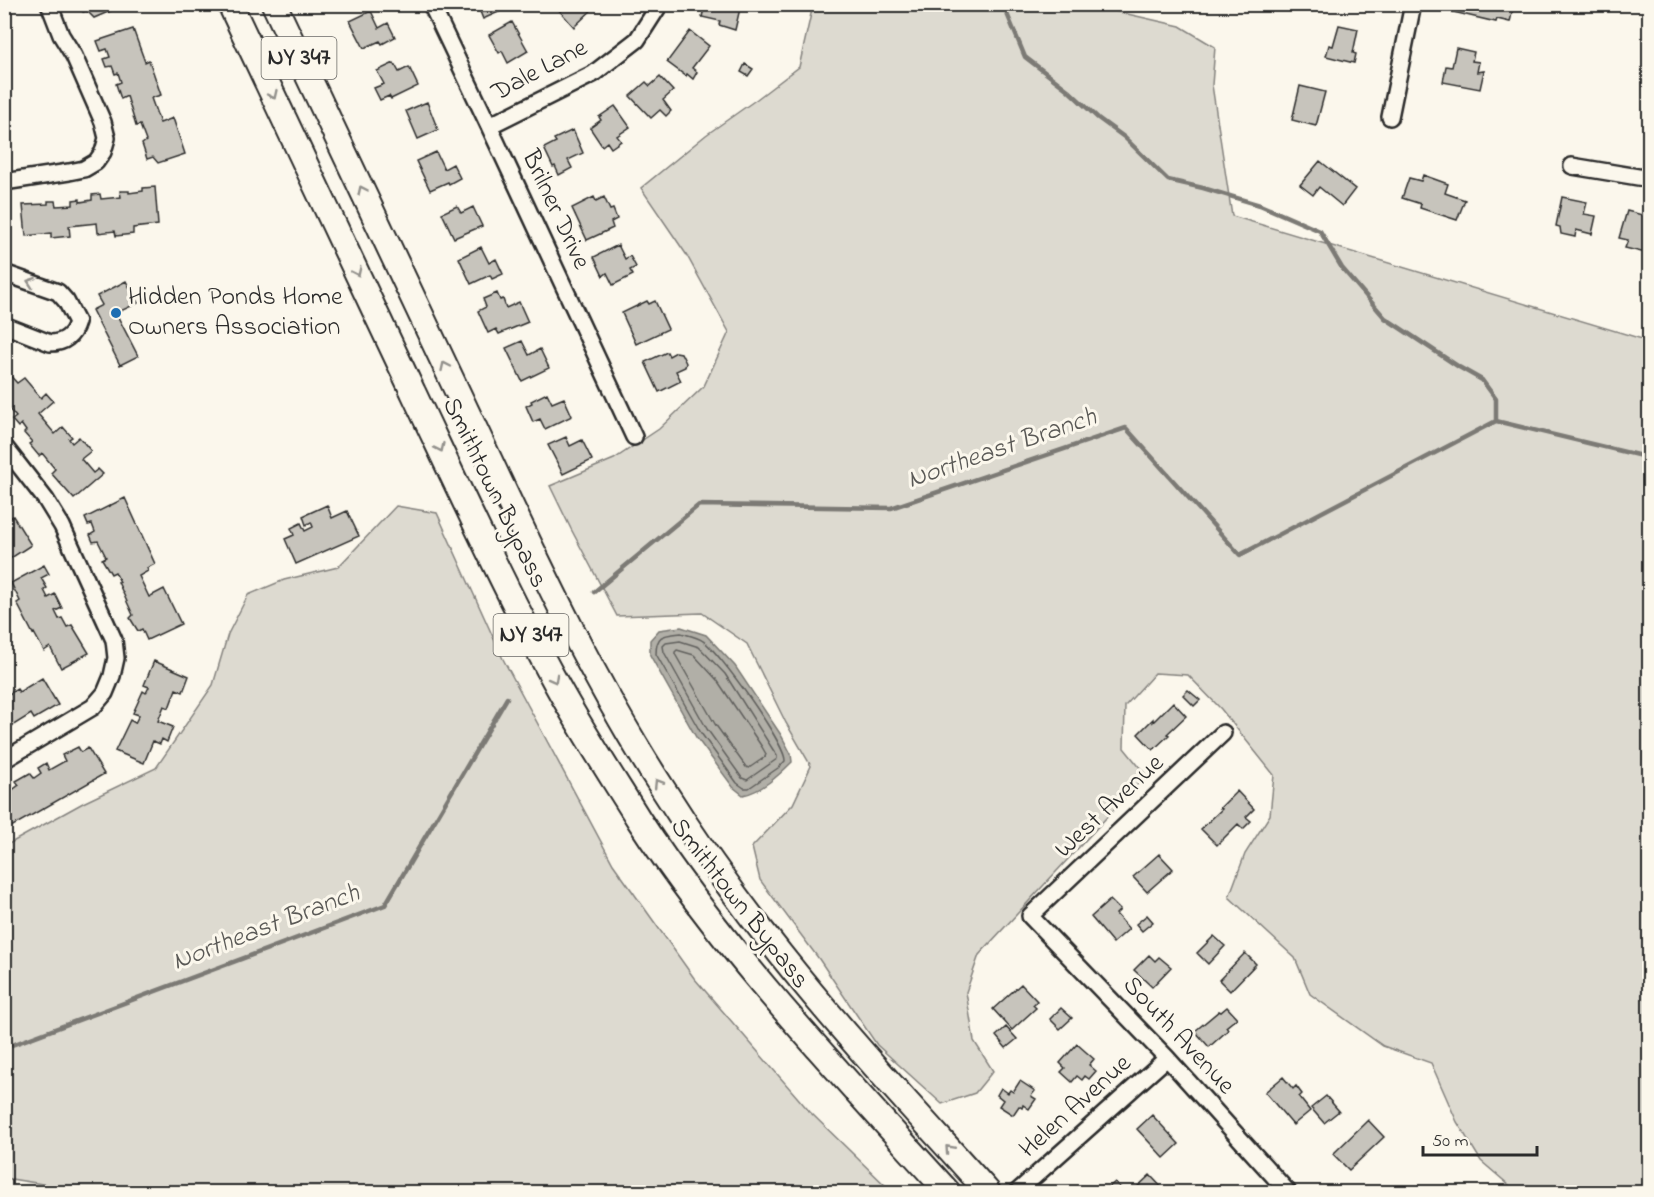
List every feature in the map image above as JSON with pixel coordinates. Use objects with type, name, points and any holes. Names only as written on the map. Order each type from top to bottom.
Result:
[{"type":"highway","name":"Smithtown Bypass","points":[[230,4],[474,521],[552,676],[596,751],[640,822],[737,952],[791,1017],[948,1192]]},
{"type":"highway","name":"Smithtown Bypass","points":[[274,4],[531,548],[623,725],[707,856],[782,957],[861,1050],[988,1192]]},
{"type":"street","points":[[4,182],[84,169],[96,162],[103,152],[107,138],[103,122],[74,56],[61,35],[49,4]]},
{"type":"street","name":"Brilner Drive","points":[[431,4],[634,437]]},
{"type":"street","name":"Dale Lane","points":[[489,126],[593,74],[637,40],[660,4]]},
{"type":"street","points":[[1390,117],[1413,4]]},
{"type":"street","points":[[1572,166],[1650,179]]},
{"type":"street","points":[[4,273],[58,292],[66,301],[76,322],[75,330],[70,336],[56,343],[50,343],[4,325]]},
{"type":"street","points":[[4,446],[46,500],[62,526],[114,640],[116,657],[105,693],[93,707],[4,760]]},
{"type":"street","name":"West Avenue","points":[[1030,916],[1223,733]]},
{"type":"street","name":"South Avenue","points":[[1030,916],[1167,1058],[1288,1192]]},
{"type":"street","name":"Helen Avenue","points":[[1017,1192],[1167,1058]]},
{"type":"shaded area","points":[[813,5],[1088,5],[1180,26],[1215,47],[1212,85],[1232,216],[1649,341],[1649,1192],[1516,1191],[1481,1161],[1457,1122],[1431,1063],[1383,1046],[1310,994],[1295,958],[1229,897],[1245,854],[1270,815],[1274,775],[1221,709],[1188,675],[1155,673],[1125,706],[1124,748],[1146,775],[979,955],[966,992],[974,1041],[993,1071],[975,1093],[942,1104],[877,1045],[819,959],[760,880],[752,847],[793,804],[811,766],[786,723],[747,644],[702,613],[617,616],[550,486],[614,459],[659,429],[704,386],[729,332],[686,254],[641,188],[706,135],[799,67]]},
{"type":"shaded area","points":[[396,506],[437,513],[503,659],[613,864],[694,978],[810,1112],[892,1192],[84,1192],[5,1178],[5,846],[83,803],[156,768],[213,685],[228,634],[248,595],[284,580],[338,567]]},
{"type":"water","points":[[681,627],[706,635],[735,666],[791,754],[792,762],[763,787],[743,795],[733,787],[696,737],[650,655],[650,640],[659,630]]},
{"type":"building","points":[[79,4],[122,4],[122,6],[94,18],[87,11],[83,12]]},
{"type":"building","points":[[477,4],[501,4],[503,10],[483,19]]},
{"type":"building","points":[[561,4],[598,4],[574,27],[557,8]]},
{"type":"building","points":[[705,4],[741,4],[735,30],[719,25],[720,21],[702,17]]},
{"type":"building","points":[[1455,4],[1514,4],[1510,22],[1497,19],[1496,22],[1453,12]]},
{"type":"building","points":[[371,11],[379,28],[388,23],[395,37],[382,44],[380,41],[364,48],[350,21]]},
{"type":"building","points":[[512,22],[528,51],[508,63],[502,51],[499,53],[489,35]]},
{"type":"building","points":[[1339,25],[1358,29],[1353,53],[1356,54],[1354,63],[1326,56],[1329,45],[1333,46]]},
{"type":"building","points":[[133,29],[145,62],[149,60],[161,95],[151,98],[160,123],[173,118],[185,154],[158,163],[153,157],[147,159],[142,144],[146,141],[140,125],[136,126],[127,96],[121,99],[116,84],[121,82],[118,73],[115,74],[112,66],[107,67],[104,59],[110,57],[107,49],[101,51],[97,41]]},
{"type":"building","points":[[690,31],[709,46],[692,68],[697,72],[693,79],[667,62]]},
{"type":"building","points":[[1456,48],[1474,52],[1472,61],[1479,62],[1477,72],[1484,71],[1480,89],[1443,82],[1446,66],[1452,67]]},
{"type":"building","points":[[394,63],[399,72],[409,67],[418,86],[391,99],[389,96],[380,100],[374,88],[384,84],[377,71]]},
{"type":"building","points":[[745,64],[753,69],[748,76],[741,72]]},
{"type":"building","points":[[660,77],[673,91],[663,100],[671,111],[666,116],[660,110],[651,118],[630,96],[646,82],[650,86]]},
{"type":"building","points":[[1300,86],[1325,92],[1316,126],[1292,120]]},
{"type":"building","points":[[427,102],[438,130],[418,139],[406,111]]},
{"type":"building","points":[[615,106],[630,127],[617,136],[621,141],[611,148],[607,142],[602,146],[590,128],[601,120],[599,117]]},
{"type":"building","points":[[573,130],[583,153],[568,160],[572,168],[559,175],[544,148],[556,142],[554,139]]},
{"type":"building","points":[[436,152],[444,169],[453,164],[460,178],[430,190],[416,161]]},
{"type":"building","points":[[1320,161],[1355,189],[1342,206],[1319,187],[1313,195],[1300,185]]},
{"type":"building","points":[[1423,175],[1448,184],[1445,193],[1465,200],[1457,220],[1420,208],[1421,204],[1402,198],[1409,178],[1421,181]]},
{"type":"building","points":[[155,187],[158,225],[133,228],[133,234],[116,236],[115,231],[98,233],[97,223],[69,226],[70,236],[51,238],[51,233],[26,236],[23,205],[48,204],[48,201],[55,201],[56,206],[73,205],[73,200],[80,199],[80,202],[92,200],[92,195],[100,194],[101,199],[121,197],[120,191],[129,191],[129,193]]},
{"type":"building","points":[[594,197],[596,201],[604,197],[617,219],[611,222],[613,228],[587,240],[572,208]]},
{"type":"building","points":[[1562,197],[1587,202],[1584,214],[1596,216],[1592,234],[1576,230],[1575,237],[1561,234],[1560,227],[1556,226]]},
{"type":"building","points":[[457,206],[461,213],[473,207],[482,226],[454,238],[442,213]]},
{"type":"building","points":[[1627,211],[1650,217],[1650,254],[1625,248],[1628,240],[1619,238]]},
{"type":"building","points":[[618,245],[625,259],[630,256],[636,267],[630,270],[633,275],[613,285],[607,273],[603,276],[594,257]]},
{"type":"building","points":[[481,247],[489,263],[496,259],[503,274],[492,279],[490,275],[471,284],[459,258]]},
{"type":"building","points":[[126,281],[138,303],[116,313],[138,356],[120,365],[92,310],[102,305],[97,296]]},
{"type":"building","points":[[497,293],[500,300],[503,299],[506,308],[519,302],[528,322],[499,334],[496,329],[488,333],[478,311],[486,307],[483,299]]},
{"type":"building","points":[[647,301],[649,304],[655,301],[668,329],[636,344],[622,313]]},
{"type":"building","points":[[522,341],[529,355],[540,349],[549,368],[522,381],[506,348]]},
{"type":"building","points":[[667,352],[669,356],[676,352],[681,353],[686,363],[685,367],[676,371],[681,381],[659,392],[645,362]]},
{"type":"building","points":[[4,369],[17,383],[24,378],[41,398],[46,393],[53,401],[38,414],[55,434],[63,427],[72,437],[69,439],[72,443],[79,437],[91,451],[81,459],[93,473],[98,469],[103,474],[74,499],[51,473],[55,469],[42,453],[39,456],[29,444],[32,442],[24,433],[26,431],[21,424],[18,427],[12,420],[16,417],[4,403]]},
{"type":"building","points":[[547,393],[552,403],[564,398],[572,416],[545,429],[540,419],[533,422],[526,406]]},
{"type":"building","points":[[566,437],[570,446],[582,440],[592,460],[563,474],[548,445]]},
{"type":"building","points":[[125,498],[155,564],[139,576],[149,597],[164,589],[181,624],[147,640],[142,629],[138,631],[130,618],[133,615],[118,582],[120,582],[115,572],[111,574],[102,559],[106,557],[98,541],[93,542],[90,535],[95,532],[92,524],[88,525],[85,518]]},
{"type":"building","points":[[327,505],[332,518],[347,511],[359,536],[296,564],[285,539],[294,535],[291,528],[301,523],[305,531],[313,527],[311,522],[306,525],[303,516]]},
{"type":"building","points":[[4,513],[8,519],[13,516],[31,545],[5,562]]},
{"type":"building","points":[[44,565],[49,574],[41,578],[47,588],[44,590],[48,598],[55,594],[62,608],[55,611],[59,619],[62,618],[67,627],[72,625],[89,653],[61,668],[50,647],[44,651],[33,634],[17,603],[20,601],[11,583]]},
{"type":"building","points":[[154,661],[189,676],[183,692],[176,689],[169,708],[164,706],[158,721],[173,727],[167,742],[162,739],[160,744],[153,741],[144,763],[115,751],[130,720],[135,723],[139,715],[133,713],[143,691],[146,693],[149,687],[144,685]]},
{"type":"building","points":[[42,678],[58,705],[34,719],[31,714],[4,731],[4,697],[17,689],[19,692]]},
{"type":"building","points":[[1188,690],[1200,700],[1194,706],[1183,695]]},
{"type":"building","points":[[1173,702],[1186,716],[1153,750],[1138,734]]},
{"type":"building","points":[[78,747],[81,752],[88,748],[104,774],[4,831],[4,788],[8,786],[11,791],[19,785],[16,781],[30,773],[34,778],[41,773],[38,768],[46,763],[49,770],[65,761],[62,755]]},
{"type":"building","points":[[1237,791],[1254,809],[1246,817],[1251,821],[1243,829],[1238,824],[1217,845],[1201,829]]},
{"type":"building","points":[[1159,854],[1173,869],[1147,892],[1133,877]]},
{"type":"building","points":[[1110,900],[1120,910],[1116,914],[1129,929],[1113,943],[1091,917]]},
{"type":"building","points":[[1147,915],[1153,922],[1142,931],[1136,924]]},
{"type":"building","points":[[1214,936],[1225,946],[1208,964],[1197,953]]},
{"type":"building","points":[[1245,953],[1256,964],[1230,991],[1219,980]]},
{"type":"building","points":[[1149,955],[1155,961],[1159,957],[1171,967],[1152,987],[1134,970]]},
{"type":"building","points":[[1021,984],[1037,1001],[1033,1005],[1036,1008],[1012,1030],[993,1009]]},
{"type":"building","points":[[1227,1007],[1237,1018],[1226,1027],[1228,1030],[1209,1047],[1195,1031]]},
{"type":"building","points":[[1061,1008],[1072,1018],[1060,1029],[1050,1019]]},
{"type":"building","points":[[1006,1027],[1017,1039],[1006,1048],[996,1036]]},
{"type":"building","points":[[1077,1044],[1094,1059],[1089,1065],[1096,1071],[1089,1079],[1085,1076],[1082,1080],[1077,1076],[1072,1082],[1061,1072],[1065,1068],[1060,1063]]},
{"type":"building","points":[[1283,1077],[1293,1089],[1296,1086],[1302,1094],[1299,1097],[1310,1111],[1293,1125],[1265,1092]]},
{"type":"building","points":[[1020,1081],[1035,1091],[1031,1096],[1036,1099],[1029,1109],[1023,1105],[1022,1108],[1019,1106],[1013,1115],[999,1106],[1003,1100],[997,1095],[1001,1088],[1008,1093],[1010,1090],[1013,1092]]},
{"type":"building","points":[[1326,1096],[1339,1111],[1324,1123],[1311,1108]]},
{"type":"building","points":[[1152,1115],[1179,1144],[1164,1158],[1137,1129]]},
{"type":"building","points":[[1368,1120],[1384,1137],[1349,1170],[1333,1154]]},
{"type":"building","points":[[1150,1175],[1165,1191],[1164,1192],[1134,1190]]},
{"type":"building","points":[[1115,1182],[1124,1192],[1103,1192]]},
{"type":"building","points":[[1222,1186],[1229,1192],[1214,1192]]},
{"type":"waterway","points":[[1003,4],[1025,57],[1124,137],[1168,180],[1260,205],[1320,231],[1342,268],[1385,318],[1482,380],[1496,399],[1496,421]]},
{"type":"waterway","name":"Northeast Branch","points":[[594,592],[699,505],[891,508],[1126,428],[1240,555],[1496,421],[1650,458]]},
{"type":"waterway","name":"Northeast Branch","points":[[4,1048],[385,905],[507,698]]},
{"type":"place","name":"Hidden Ponds Home Owners Association","points":[[116,313]]}]
